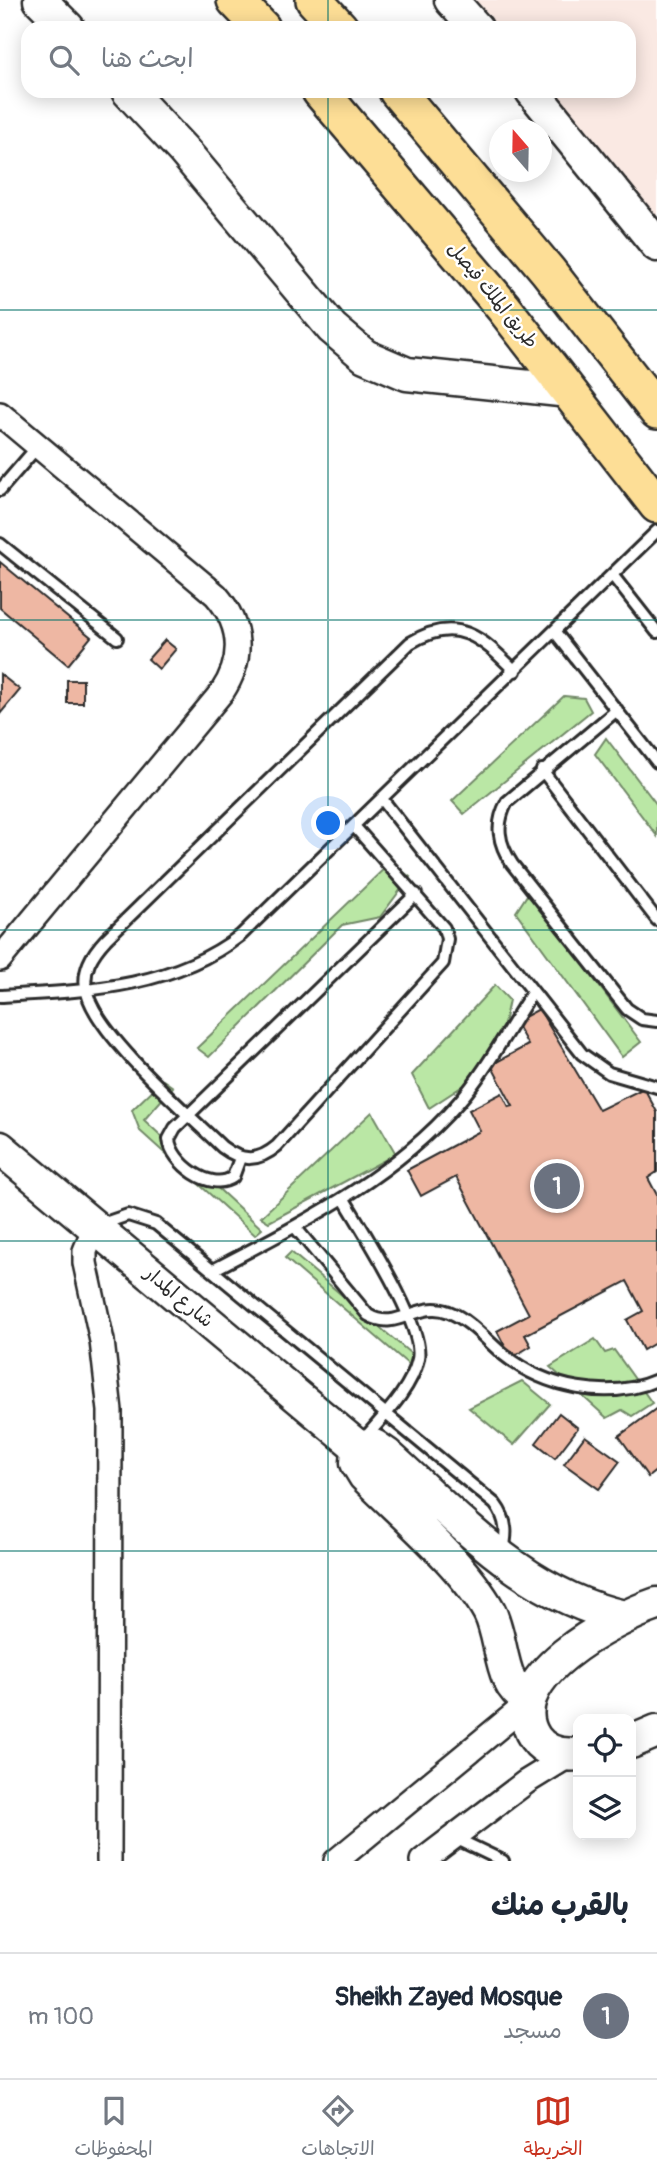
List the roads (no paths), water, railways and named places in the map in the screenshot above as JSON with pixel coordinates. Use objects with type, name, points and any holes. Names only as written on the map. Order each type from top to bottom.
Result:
[{"type":"main road","points":[[235,0],[255,21]]},
{"type":"main road","points":[[314,0],[334,21]]},
{"type":"main road","name":"طريق الملك فيصل","points":[[326,98],[436,225],[657,505]]},
{"type":"main road","points":[[403,98],[548,271],[657,411]]},
{"type":"street","points":[[40,0],[61,21]]},
{"type":"street","points":[[452,0],[470,21]]},
{"type":"street","points":[[135,98],[183,150],[332,328],[365,356],[407,374],[569,391]]},
{"type":"street","points":[[538,98],[657,245]]},
{"type":"street","points":[[0,414],[216,595],[232,618],[238,648],[231,679],[222,692],[0,959]]},
{"type":"street","name":"شارع المدار","points":[[0,1148],[358,1447],[374,1446],[387,1455],[501,1557],[557,1595],[624,1617]]},
{"type":"street","points":[[95,1227],[85,1251],[85,1263],[102,1341],[110,1411],[109,1861]]},
{"type":"street","points":[[358,1447],[358,1462],[365,1476],[476,1591],[497,1630],[507,1680],[520,1696],[528,1701]]},
{"type":"street","points":[[336,1861],[528,1701],[549,1670],[566,1654],[624,1617],[657,1604]]},
{"type":"street","points":[[528,1701],[529,1729],[539,1743],[553,1752],[573,1755]]},
{"type":"street","points":[[636,1740],[657,1731]]},
{"type":"street","points":[[422,1861],[526,1782],[573,1756]]},
{"type":"lane","points":[[0,490],[38,446]]},
{"type":"lane","points":[[0,996],[86,990],[156,978],[179,971],[222,949],[382,799],[657,531]]},
{"type":"lane","points":[[0,544],[117,638]]},
{"type":"lane","points":[[613,576],[657,632]]},
{"type":"lane","points":[[354,825],[444,928],[447,939],[443,963],[277,1146],[261,1157],[240,1158],[222,1147],[108,1033],[86,990],[87,967],[106,939],[411,643],[436,631],[463,631],[487,643],[514,671]]},
{"type":"lane","points":[[555,632],[657,762]]},
{"type":"lane","points":[[617,710],[516,792],[501,814],[499,840],[504,853],[627,1009],[642,1019],[657,1021]]},
{"type":"lane","points":[[542,770],[657,920]]},
{"type":"lane","points":[[382,799],[582,1055],[609,1073],[657,1087]]},
{"type":"lane","points":[[240,1158],[236,1173],[220,1184],[203,1180],[177,1157],[170,1147],[169,1139],[175,1128],[416,894]]},
{"type":"lane","points":[[213,1270],[344,1199],[413,1148],[460,1101],[532,992]]},
{"type":"lane","points":[[344,1199],[409,1315],[419,1343],[418,1361],[386,1413],[358,1447]]},
{"type":"lane","points":[[95,1227],[128,1215],[147,1219],[213,1270],[501,1512],[507,1530],[501,1557]]},
{"type":"lane","points":[[295,1227],[368,1315],[393,1322],[430,1308],[453,1313],[519,1365],[535,1374],[580,1387],[623,1391],[657,1380]]},
{"type":"lane","points":[[453,1837],[503,1861]]},
{"type":"place","name":"Sheikh Zayed Mosque","points":[[557,1186]]}]
